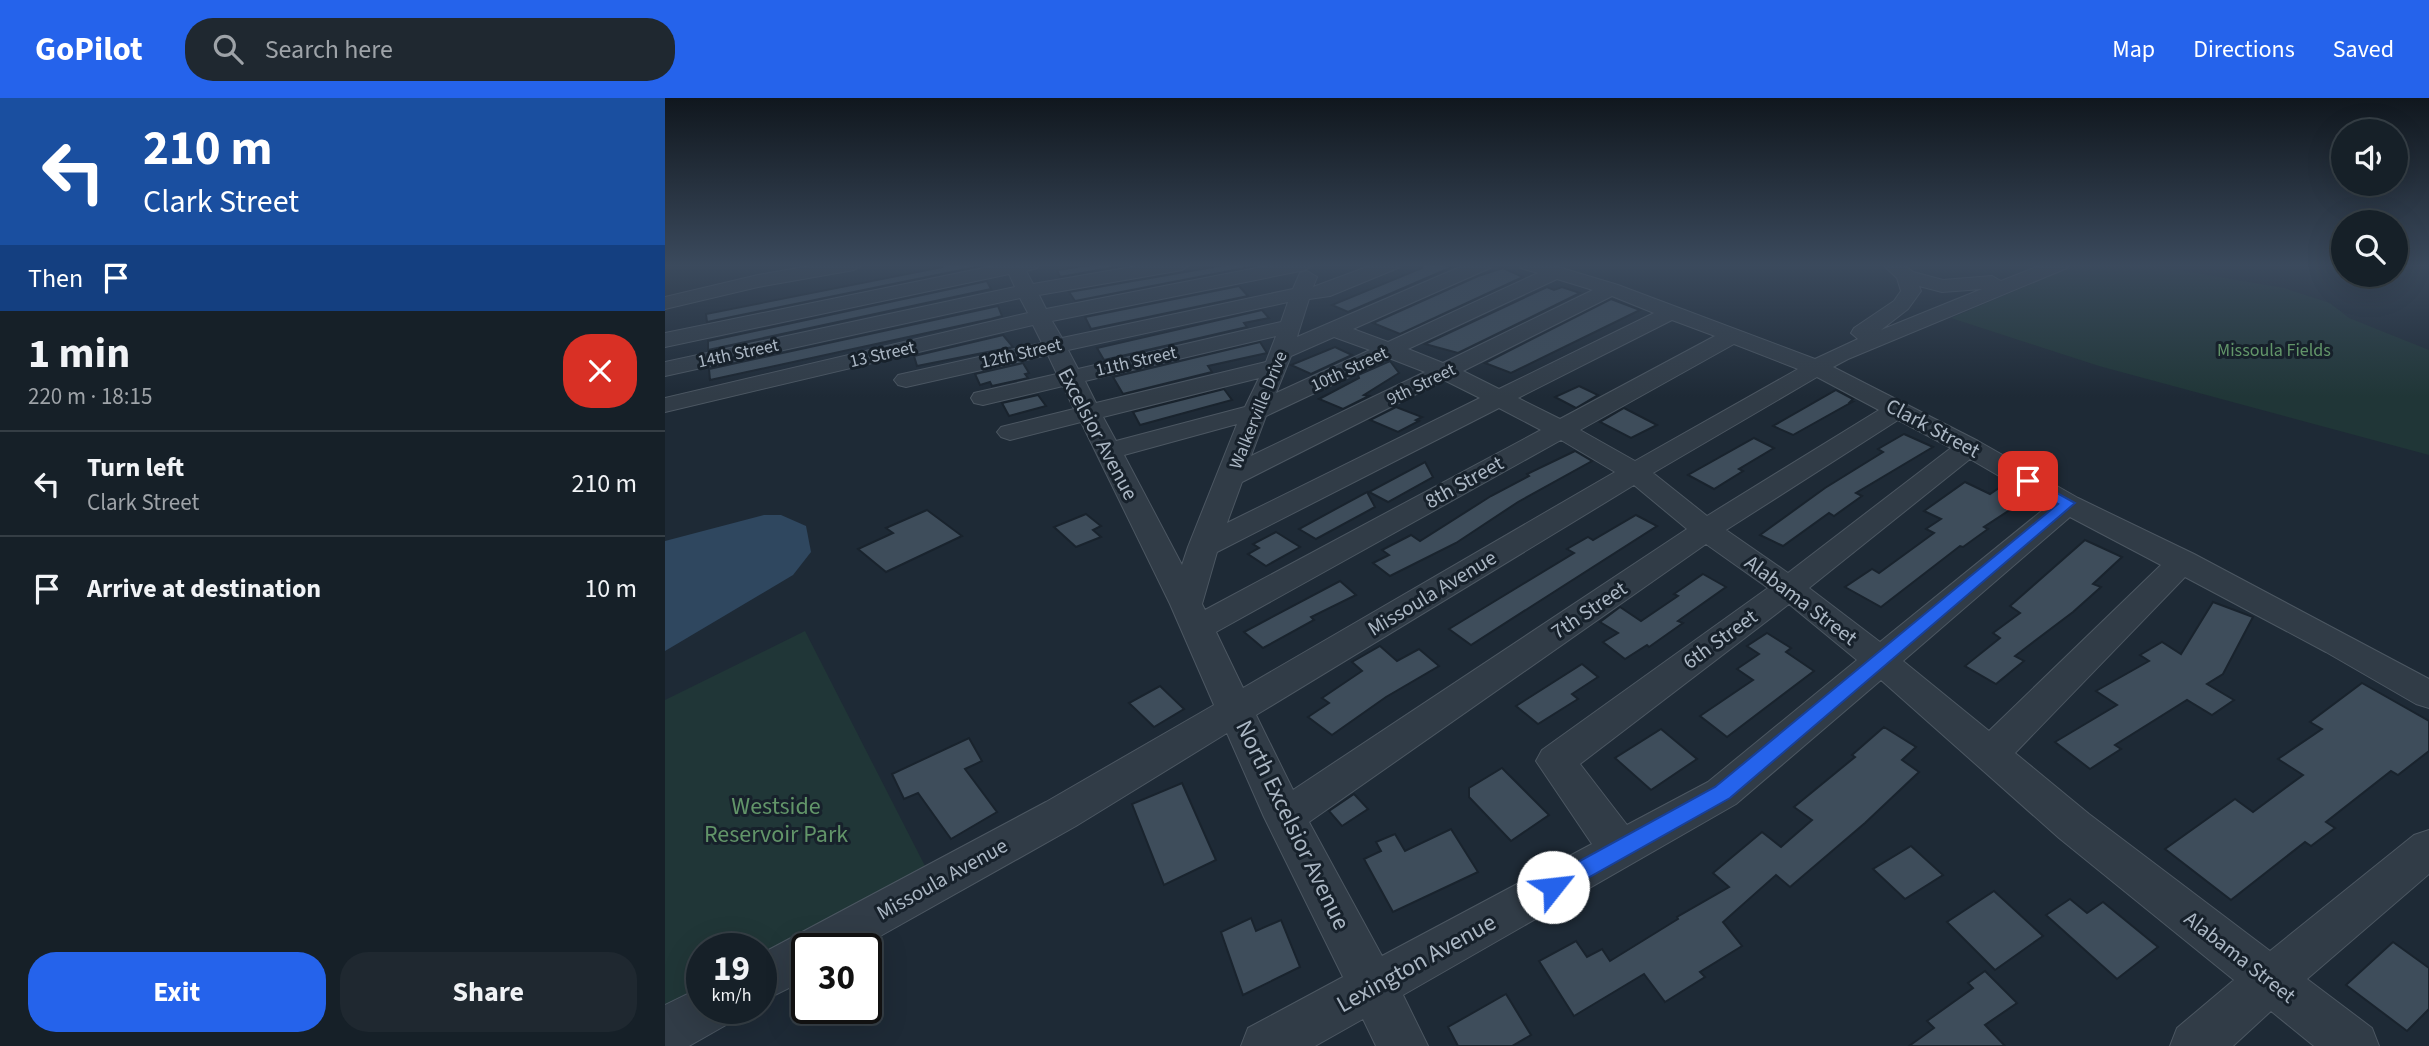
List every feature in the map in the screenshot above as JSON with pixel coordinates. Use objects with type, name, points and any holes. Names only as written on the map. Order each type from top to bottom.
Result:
[{"type":"street","points":[[666,373],[669,339],[814,308]]},
{"type":"street","name":"14th Street","points":[[666,373],[950,308]]},
{"type":"street","name":"Excelsior Avenue","points":[[1035,308],[1191,616]]},
{"type":"street","name":"13 Street","points":[[665,405],[1083,308]]},
{"type":"street","name":"12th Street","points":[[906,380],[1224,308]]},
{"type":"street","name":"Walkerville Drive","points":[[1191,616],[1203,547],[1255,412],[1280,359],[1296,308]]},
{"type":"street","points":[[1010,432],[1280,359],[1334,329],[1380,308]]},
{"type":"street","name":"10th Street","points":[[1108,451],[1255,412],[1479,308]]},
{"type":"street","name":"9th Street","points":[[1230,477],[1573,308]]},
{"type":"street","name":"Clark Street","points":[[1661,308],[1732,336],[1829,361],[1898,410],[2429,695]]},
{"type":"street","points":[[1829,361],[1859,335],[1898,308]]},
{"type":"street","name":"Missoula Avenue","points":[[844,933],[1061,814],[1635,472],[1829,361],[1953,308]]},
{"type":"street","points":[[1203,547],[1671,312]]},
{"type":"street","name":"11th Street","points":[[983,398],[1290,326]]},
{"type":"street","name":"Alabama Street","points":[[1334,329],[1446,372],[1560,429],[1635,472],[1706,530],[1790,588],[1882,662],[2074,826],[2354,1046]]},
{"type":"street","name":"8th Street","points":[[1191,616],[1560,429],[1732,336]]},
{"type":"street","name":"7th Street","points":[[1285,817],[1706,530],[1898,410]]},
{"type":"street","name":"6th Street","points":[[1620,849],[1556,761],[1790,588],[1969,447]]},
{"type":"street","name":"Lexington Avenue","points":[[1266,1046],[1723,793],[2068,503]]},
{"type":"street","points":[[1990,754],[2183,561]]},
{"type":"street","name":"North Excelsior Avenue","points":[[1191,616],[1285,817],[1374,985],[1403,1046]]},
{"type":"street","points":[[2195,1046],[2429,848]]},
{"type":"street","points":[[665,1032],[686,1021]]},
{"type":"green space","name":"Missoula Fields","points":[[1974,308],[2337,308],[2349,318],[2429,350],[2429,455],[2099,366],[1951,318]]},
{"type":"green space","name":"Westside Reservoir Park","points":[[805,631],[925,866],[804,933],[791,933],[791,940],[777,948],[777,933],[686,933],[686,999],[665,1011],[665,700]]},
{"type":"water","points":[[764,515],[781,515],[806,526],[811,552],[793,575],[665,651],[665,541]]},
{"type":"building","points":[[735,308],[774,308],[707,322],[706,314]]},
{"type":"building","points":[[860,308],[902,308],[708,350],[708,341]]},
{"type":"building","points":[[988,308],[999,308],[1002,316],[710,380],[709,369]]},
{"type":"building","points":[[1129,308],[1190,308],[1091,329],[1085,317]]},
{"type":"building","points":[[1339,308],[1357,308],[1348,312]]},
{"type":"building","points":[[1406,308],[1456,308],[1400,334],[1373,323]]},
{"type":"building","points":[[1502,308],[1549,308],[1458,353],[1425,344]]},
{"type":"building","points":[[1593,308],[1640,310],[1511,373],[1485,363]]},
{"type":"building","points":[[1262,310],[1269,318],[1244,323],[1247,327],[1104,360],[1097,348]]},
{"type":"building","points":[[1003,335],[1013,347],[917,366],[914,356]]},
{"type":"building","points":[[1260,342],[1267,353],[1208,366],[1212,372],[1123,394],[1113,377]]},
{"type":"building","points":[[1335,347],[1352,355],[1311,374],[1291,365]]},
{"type":"building","points":[[1390,361],[1399,373],[1364,395],[1369,396],[1343,409],[1319,399],[1359,378],[1358,375]]},
{"type":"building","points":[[1023,363],[1029,373],[1025,374],[1028,378],[992,386],[990,382],[980,385],[975,374]]},
{"type":"building","points":[[1579,386],[1598,395],[1576,408],[1555,397]]},
{"type":"building","points":[[1224,389],[1232,400],[1140,425],[1133,412]]},
{"type":"building","points":[[1836,390],[1853,399],[1852,402],[1793,435],[1773,426]]},
{"type":"building","points":[[1038,395],[1046,406],[1009,416],[1002,403]]},
{"type":"building","points":[[1396,407],[1422,417],[1398,432],[1370,420]]},
{"type":"building","points":[[1624,408],[1657,425],[1631,438],[1600,422]]},
{"type":"building","points":[[1904,434],[1933,447],[1856,493],[1862,496],[1834,516],[1829,513],[1783,546],[1760,535],[1825,488],[1883,452],[1878,449]]},
{"type":"building","points":[[1754,438],[1774,448],[1739,469],[1743,471],[1714,489],[1688,475]]},
{"type":"building","points":[[1575,451],[1592,461],[1518,502],[1456,543],[1390,576],[1373,563],[1389,555],[1382,550],[1411,535],[1420,541],[1491,496],[1529,476],[1527,474]]},
{"type":"building","points":[[1425,462],[1433,477],[1388,502],[1369,492]]},
{"type":"building","points":[[1965,482],[1990,494],[1999,488],[2025,500],[1984,527],[1988,529],[1963,547],[1960,546],[1881,607],[1845,587],[1872,569],[1879,573],[1934,533],[1926,529],[1941,519],[1924,511]]},
{"type":"building","points":[[1367,492],[1375,507],[1316,539],[1299,529]]},
{"type":"building","points":[[927,510],[962,536],[886,572],[858,549],[893,533],[886,528]]},
{"type":"building","points":[[1086,514],[1101,526],[1093,530],[1101,537],[1076,547],[1054,527]]},
{"type":"building","points":[[1636,515],[1657,526],[1471,645],[1449,629],[1574,553],[1567,549],[1588,537],[1593,540]]},
{"type":"building","points":[[1276,532],[1300,547],[1266,566],[1248,554],[1259,548],[1253,544]]},
{"type":"building","points":[[2085,540],[2122,557],[2093,584],[2101,587],[2015,656],[2024,661],[1996,684],[1965,666],[2000,638],[1993,633],[2020,613],[2010,606]]},
{"type":"building","points":[[1703,574],[1726,587],[1678,621],[1683,623],[1649,647],[1647,645],[1625,659],[1603,642],[1618,633],[1600,622],[1620,607],[1641,621],[1678,596],[1674,594]]},
{"type":"building","points":[[1340,581],[1356,595],[1311,617],[1314,620],[1263,648],[1244,632]]},
{"type":"building","points":[[2213,602],[2253,617],[2223,674],[2207,684],[2234,700],[2212,715],[2187,700],[2115,745],[2121,749],[2090,769],[2055,742],[2117,705],[2096,691],[2149,661],[2140,655],[2162,642],[2181,654]]},
{"type":"building","points":[[1767,633],[1791,648],[1786,652],[1814,671],[1727,737],[1700,716],[1753,680],[1737,669],[1759,654],[1747,646]]},
{"type":"building","points":[[1380,646],[1397,661],[1419,649],[1439,666],[1386,697],[1332,735],[1308,717],[1329,703],[1322,698],[1362,671],[1352,662]]},
{"type":"building","points":[[1582,664],[1598,677],[1572,694],[1578,699],[1538,724],[1516,706]]},
{"type":"building","points":[[2362,683],[2429,721],[2429,751],[2398,775],[2391,771],[2326,822],[2335,828],[2311,846],[2305,842],[2231,900],[2165,849],[2235,799],[2253,812],[2303,775],[2278,759],[2322,729],[2310,722]]},
{"type":"building","points":[[1160,686],[1184,709],[1154,727],[1129,703]]},
{"type":"building","points":[[1884,727],[1916,747],[1902,760],[1919,772],[1865,823],[1790,887],[1776,875],[1723,922],[1742,946],[1700,972],[1705,977],[1665,1002],[1644,974],[1574,1016],[1539,961],[1576,941],[1587,957],[1602,949],[1610,961],[1729,887],[1713,873],[1762,832],[1781,847],[1812,820],[1794,807],[1855,757],[1852,755]]},
{"type":"building","points":[[1661,729],[1697,759],[1651,790],[1615,758]]},
{"type":"building","points":[[969,738],[982,761],[965,769],[997,812],[951,839],[918,793],[904,799],[892,774]]},
{"type":"building","points":[[1502,768],[1549,815],[1511,841],[1469,797],[1469,788]]},
{"type":"building","points":[[1182,783],[1216,860],[1164,885],[1132,804]]},
{"type":"building","points":[[1354,794],[1368,809],[1342,826],[1329,811]]},
{"type":"building","points":[[1451,829],[1478,872],[1393,912],[1364,859],[1381,851],[1376,842],[1395,834],[1405,851]]},
{"type":"building","points":[[1911,846],[1943,875],[1905,899],[1873,869]]},
{"type":"building","points":[[1994,891],[2043,936],[1995,970],[1947,922]]},
{"type":"building","points":[[2070,899],[2087,913],[2103,902],[2158,947],[2117,979],[2046,915]]},
{"type":"building","points":[[1251,918],[1256,931],[1281,920],[1300,967],[1243,995],[1221,932]]},
{"type":"building","points":[[2393,942],[2429,968],[2429,1009],[2407,1031],[2346,985]]},
{"type":"building","points":[[1985,971],[2017,1003],[1985,1025],[2005,1046],[1909,1046],[1934,1028],[1927,1021],[1973,988],[1968,983]]},
{"type":"building","points":[[1506,994],[1531,1035],[1512,1046],[1458,1046],[1448,1027]]},
{"type":"route","points":[[1553,887],[1723,793],[2068,503],[2028,481]]}]
